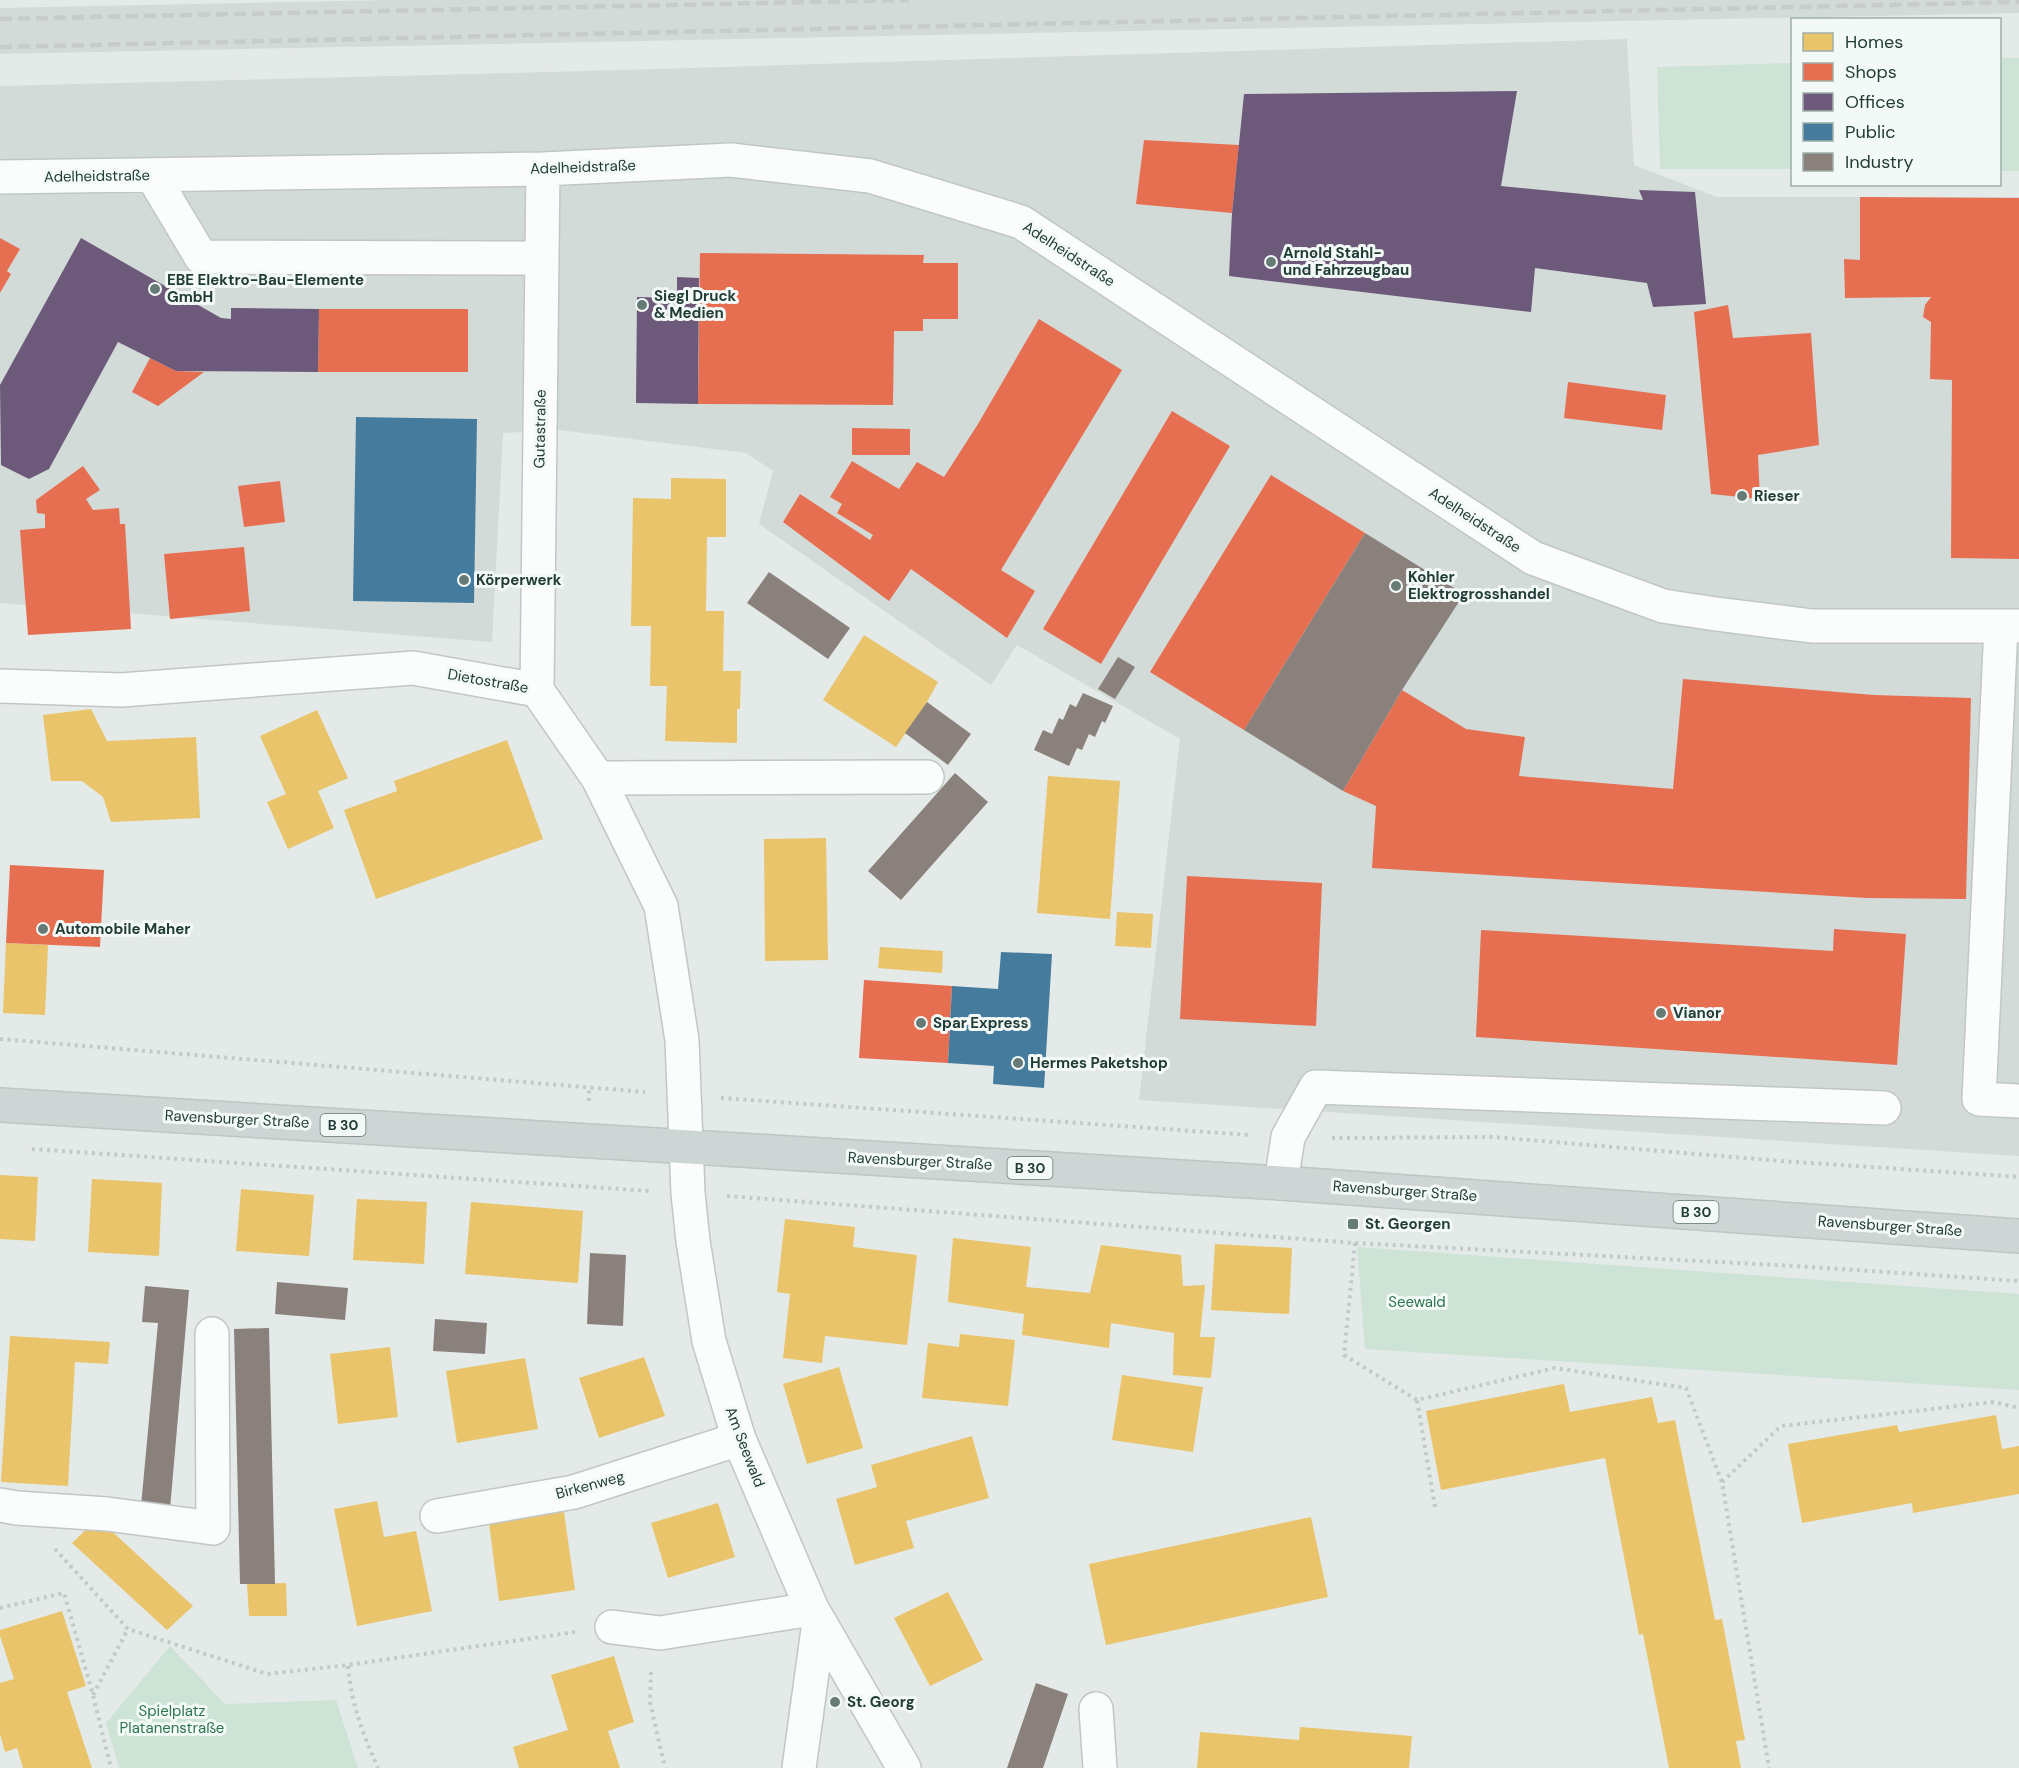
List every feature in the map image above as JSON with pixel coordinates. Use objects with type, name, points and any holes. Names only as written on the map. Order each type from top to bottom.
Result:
[{"type":"main road","name":"Ravensburger Straße","points":[[0,1105],[1281,1183],[2019,1236]]},
{"type":"street","name":"Adelheidstraße","points":[[0,177],[543,169],[731,160],[870,176],[1021,222],[1533,558],[1663,606],[1812,626],[2010,626]]},
{"type":"street","name":"Gutastraße","points":[[537,690],[543,169]]},
{"type":"street","points":[[152,175],[201,257],[542,258]]},
{"type":"street","points":[[2010,626],[1979,1099],[2019,1101]]},
{"type":"street","name":"Dietostraße","points":[[0,686],[121,690],[413,668],[537,690],[598,778],[661,906],[682,1040],[684,1095]]},
{"type":"street","points":[[598,778],[927,777]]},
{"type":"street","points":[[1281,1183],[1288,1137],[1316,1087],[1884,1108]]},
{"type":"street","name":"Am Seewald","points":[[684,1095],[688,1193],[693,1241],[709,1341],[739,1439],[815,1616],[904,1768]]},
{"type":"street","points":[[9,1507],[107,1514],[213,1528],[212,1334]]},
{"type":"street","name":"Birkenweg","points":[[437,1516],[574,1492],[739,1439]]},
{"type":"street","points":[[612,1627],[660,1633],[815,1616],[799,1768]]},
{"type":"street","points":[[1096,1709],[1100,1768]]},
{"type":"path","points":[[1288,1137],[1493,1137],[1781,1161],[2019,1177]]},
{"type":"path","points":[[1769,1768],[1722,1482],[1686,1388],[1555,1368],[1417,1400],[1344,1355],[1355,1243],[1795,1266],[2019,1281]]},
{"type":"path","points":[[1417,1400],[1435,1507]]},
{"type":"path","points":[[1722,1482],[1781,1426],[1994,1402],[2019,1408]]},
{"type":"path","points":[[9,1507],[128,1629],[267,1674],[348,1665],[612,1627]]},
{"type":"path","points":[[0,1608],[64,1593],[111,1768]]},
{"type":"path","points":[[93,1695],[128,1629]]},
{"type":"path","points":[[660,1633],[651,1665],[650,1702],[665,1768]]},
{"type":"path","points":[[348,1665],[351,1697],[362,1731],[378,1768]]},
{"type":"shaded area","points":[[393,0],[2019,0],[2019,13],[0,54],[0,8]]},
{"type":"shaded area","points":[[1627,39],[1634,165],[1717,197],[2019,197],[2019,1156],[1139,1100],[1180,739],[1017,645],[991,685],[759,524],[773,471],[746,453],[559,430],[503,433],[492,642],[0,603],[0,86],[623,70]]},
{"type":"green space","points":[[2001,58],[2019,58],[2019,171],[2001,171]]},
{"type":"green space","points":[[1791,63],[1791,169],[1660,169],[1657,67]]},
{"type":"green space","name":"Seewald","points":[[1357,1247],[2019,1294],[2019,1390],[1365,1349]]},
{"type":"green space","name":"Spielplatz Platanenstraße","points":[[170,1646],[225,1704],[336,1700],[358,1768],[119,1768],[106,1723]]},
{"type":"building: Homes","points":[[671,478],[726,479],[726,537],[707,537],[706,611],[724,611],[723,671],[741,671],[740,709],[737,709],[737,743],[665,741],[667,686],[650,686],[651,626],[631,626],[633,498],[671,499]]},
{"type":"building: Homes","points":[[864,635],[938,682],[896,747],[823,700]]},
{"type":"building: Homes","points":[[91,709],[107,741],[196,737],[200,818],[111,822],[103,797],[82,781],[51,781],[43,715]]},
{"type":"building: Homes","points":[[317,710],[348,778],[318,791],[334,828],[288,849],[267,802],[286,794],[260,736]]},
{"type":"building: Homes","points":[[507,740],[543,839],[376,899],[344,810],[397,791],[394,781]]},
{"type":"building: Homes","points":[[1048,776],[1120,781],[1110,919],[1037,913]]},
{"type":"building: Homes","points":[[826,838],[828,960],[765,961],[764,839]]},
{"type":"building: Homes","points":[[1117,912],[1153,914],[1151,948],[1115,946]]},
{"type":"building: Homes","points":[[6,943],[48,945],[45,1015],[3,1013]]},
{"type":"building: Homes","points":[[880,947],[943,951],[942,973],[878,968]]},
{"type":"building: Homes","points":[[0,1175],[38,1177],[35,1241],[0,1239]]},
{"type":"building: Homes","points":[[92,1179],[162,1183],[159,1256],[88,1252]]},
{"type":"building: Homes","points":[[241,1189],[314,1195],[309,1256],[236,1251]]},
{"type":"building: Homes","points":[[357,1199],[427,1202],[424,1264],[353,1260]]},
{"type":"building: Homes","points":[[471,1202],[583,1211],[578,1283],[465,1274]]},
{"type":"building: Homes","points":[[785,1219],[855,1227],[853,1247],[917,1255],[907,1345],[825,1336],[822,1363],[783,1358],[790,1294],[777,1292]]},
{"type":"building: Homes","points":[[953,1238],[1031,1247],[1026,1287],[1090,1293],[1101,1245],[1181,1255],[1183,1286],[1205,1285],[1200,1337],[1215,1337],[1211,1378],[1173,1375],[1174,1333],[1111,1323],[1109,1348],[1022,1335],[1024,1314],[948,1302]]},
{"type":"building: Homes","points":[[1215,1244],[1292,1248],[1289,1314],[1211,1310]]},
{"type":"building: Homes","points":[[960,1334],[1015,1340],[1008,1406],[922,1398],[928,1343],[959,1347]]},
{"type":"building: Homes","points":[[10,1336],[110,1342],[108,1364],[75,1362],[68,1486],[1,1482]]},
{"type":"building: Homes","points":[[390,1347],[398,1417],[338,1424],[330,1354]]},
{"type":"building: Homes","points":[[644,1357],[665,1416],[599,1438],[579,1378]]},
{"type":"building: Homes","points":[[525,1358],[538,1429],[457,1443],[446,1371]]},
{"type":"building: Homes","points":[[839,1367],[863,1448],[807,1464],[783,1384]]},
{"type":"building: Homes","points":[[1122,1375],[1203,1387],[1193,1452],[1112,1440]]},
{"type":"building: Homes","points":[[1564,1384],[1570,1412],[1652,1397],[1658,1423],[1675,1420],[1715,1620],[1722,1619],[1745,1740],[1736,1741],[1741,1768],[1669,1768],[1643,1634],[1639,1635],[1605,1458],[1441,1490],[1426,1411]]},
{"type":"building: Homes","points":[[1996,1415],[2002,1449],[2019,1446],[2019,1494],[1913,1513],[1912,1503],[1802,1523],[1788,1444],[1897,1425],[1899,1432]]},
{"type":"building: Homes","points":[[972,1436],[989,1498],[906,1521],[914,1548],[855,1565],[836,1499],[877,1487],[871,1465]]},
{"type":"building: Homes","points":[[377,1501],[384,1537],[416,1531],[432,1611],[357,1626],[334,1509]]},
{"type":"building: Homes","points":[[718,1503],[735,1557],[668,1578],[651,1523]]},
{"type":"building: Homes","points":[[564,1512],[575,1590],[499,1601],[489,1523]]},
{"type":"building: Homes","points":[[1311,1517],[1328,1597],[1106,1645],[1089,1564]]},
{"type":"building: Homes","points":[[94,1522],[104,1524],[193,1606],[167,1630],[72,1543]]},
{"type":"building: Homes","points":[[286,1583],[287,1616],[249,1616],[247,1584]]},
{"type":"building: Homes","points":[[948,1592],[983,1660],[930,1686],[894,1618]]},
{"type":"building: Homes","points":[[62,1611],[86,1686],[67,1692],[92,1768],[23,1768],[17,1748],[5,1752],[0,1734],[0,1683],[14,1679],[0,1630]]},
{"type":"building: Homes","points":[[614,1656],[634,1722],[608,1731],[620,1768],[519,1768],[513,1747],[568,1730],[551,1675]]},
{"type":"building: Homes","points":[[1300,1727],[1412,1736],[1409,1768],[1197,1768],[1200,1732],[1299,1740]]},
{"type":"building: Shops","points":[[1144,140],[1239,145],[1232,213],[1136,204]]},
{"type":"building: Shops","points":[[1860,197],[2019,198],[2019,559],[1951,558],[1952,380],[1930,379],[1931,322],[1923,317],[1925,305],[1931,297],[1845,298],[1844,259],[1860,260]]},
{"type":"building: Shops","points":[[0,238],[20,249],[7,271],[11,274],[0,293]]},
{"type":"building: Shops","points":[[700,253],[924,255],[923,263],[958,263],[958,319],[923,319],[923,331],[894,331],[893,405],[698,404]]},
{"type":"building: Shops","points":[[1728,305],[1733,338],[1811,333],[1819,445],[1758,455],[1760,499],[1711,494],[1694,312]]},
{"type":"building: Shops","points":[[319,309],[468,309],[468,372],[318,372]]},
{"type":"building: Shops","points":[[1039,319],[1122,370],[1001,570],[1035,591],[1007,638],[911,569],[889,601],[783,522],[800,494],[870,540],[873,535],[837,513],[842,504],[830,497],[852,461],[899,489],[917,462],[944,477],[978,424]]},
{"type":"building: Shops","points":[[150,358],[176,371],[204,372],[158,406],[132,392]]},
{"type":"building: Shops","points":[[1568,382],[1666,395],[1662,430],[1564,418]]},
{"type":"building: Shops","points":[[1172,411],[1230,446],[1101,664],[1043,629]]},
{"type":"building: Shops","points":[[852,428],[910,429],[910,455],[852,455]]},
{"type":"building: Shops","points":[[83,466],[100,490],[86,499],[93,510],[119,508],[120,524],[125,524],[131,629],[28,635],[20,530],[45,528],[45,514],[37,513],[36,500]]},
{"type":"building: Shops","points":[[1271,475],[1365,533],[1244,730],[1150,672]]},
{"type":"building: Shops","points":[[280,481],[285,522],[244,527],[238,486]]},
{"type":"building: Shops","points":[[244,547],[250,611],[170,619],[164,554]]},
{"type":"building: Shops","points":[[1683,679],[1874,695],[1971,698],[1966,899],[1866,898],[1372,868],[1376,806],[1343,791],[1402,690],[1466,729],[1525,737],[1519,776],[1673,789]]},
{"type":"building: Shops","points":[[10,865],[104,870],[100,947],[6,943]]},
{"type":"building: Shops","points":[[1187,876],[1322,883],[1316,1026],[1180,1019]]},
{"type":"building: Shops","points":[[1834,929],[1906,934],[1897,1065],[1476,1037],[1481,930],[1833,951]]},
{"type":"building: Shops","points":[[864,980],[952,986],[948,1063],[859,1058]]},
{"type":"building: Offices","points":[[1517,91],[1501,186],[1643,200],[1639,190],[1695,192],[1706,304],[1653,307],[1647,283],[1535,268],[1531,312],[1229,276],[1232,213],[1244,94]]},
{"type":"building: Offices","points":[[81,238],[221,318],[231,319],[231,308],[319,309],[318,372],[176,371],[118,342],[49,469],[29,479],[1,465],[0,385]]},
{"type":"building: Offices","points":[[677,277],[699,278],[698,404],[636,403],[637,297],[677,298]]},
{"type":"building: Public","points":[[356,417],[477,419],[474,603],[353,601]]},
{"type":"building: Public","points":[[1001,952],[1052,954],[1044,1088],[993,1084],[994,1066],[948,1063],[952,986],[998,989]]},
{"type":"building: Industry","points":[[1365,533],[1464,594],[1402,690],[1343,791],[1244,730]]},
{"type":"building: Industry","points":[[769,572],[850,628],[828,659],[747,603]]},
{"type":"building: Industry","points":[[1118,657],[1135,667],[1115,699],[1098,689]]},
{"type":"building: Industry","points":[[1083,693],[1113,706],[1105,723],[1102,721],[1095,737],[1089,734],[1082,750],[1077,748],[1069,766],[1034,750],[1043,730],[1052,734],[1059,718],[1063,720],[1070,704],[1076,707]]},
{"type":"building: Industry","points":[[927,702],[971,734],[948,765],[905,733]]},
{"type":"building: Industry","points":[[955,773],[988,802],[901,900],[868,871]]},
{"type":"building: Industry","points":[[590,1253],[626,1255],[623,1326],[587,1324]]},
{"type":"building: Industry","points":[[277,1282],[348,1288],[345,1320],[275,1314]]},
{"type":"building: Industry","points":[[145,1286],[189,1290],[170,1509],[141,1506],[158,1323],[142,1322]]},
{"type":"building: Industry","points":[[435,1319],[487,1323],[485,1354],[433,1351]]},
{"type":"building: Industry","points":[[269,1328],[275,1584],[240,1584],[234,1329]]},
{"type":"building: Industry","points":[[1036,1683],[1068,1694],[1043,1768],[1007,1768]]},
{"type":"railway","points":[[0,19],[909,0]]},
{"type":"railway","points":[[0,47],[2019,2]]},
{"type":"place","name":"Arnold Stahl- und Fahrzeugbau","points":[[1271,262]]},
{"type":"place","name":"EBE Elektro-Bau-Elemente GmbH","points":[[155,289]]},
{"type":"place","name":"Siegl Druck & Medien","points":[[642,305]]},
{"type":"place","name":"Rieser","points":[[1742,496]]},
{"type":"place","name":"Körperwerk","points":[[464,580]]},
{"type":"place","name":"Kohler Elektrogrosshandel","points":[[1396,586]]},
{"type":"place","name":"Automobile Maher","points":[[43,929]]},
{"type":"place","name":"Vianor","points":[[1661,1013]]},
{"type":"place","name":"Spar Express","points":[[921,1023]]},
{"type":"place","name":"Hermes Paketshop","points":[[1018,1063]]},
{"type":"place","name":"St. Georgen","points":[[1353,1224]]},
{"type":"place","name":"St. Georg","points":[[835,1702]]}]
